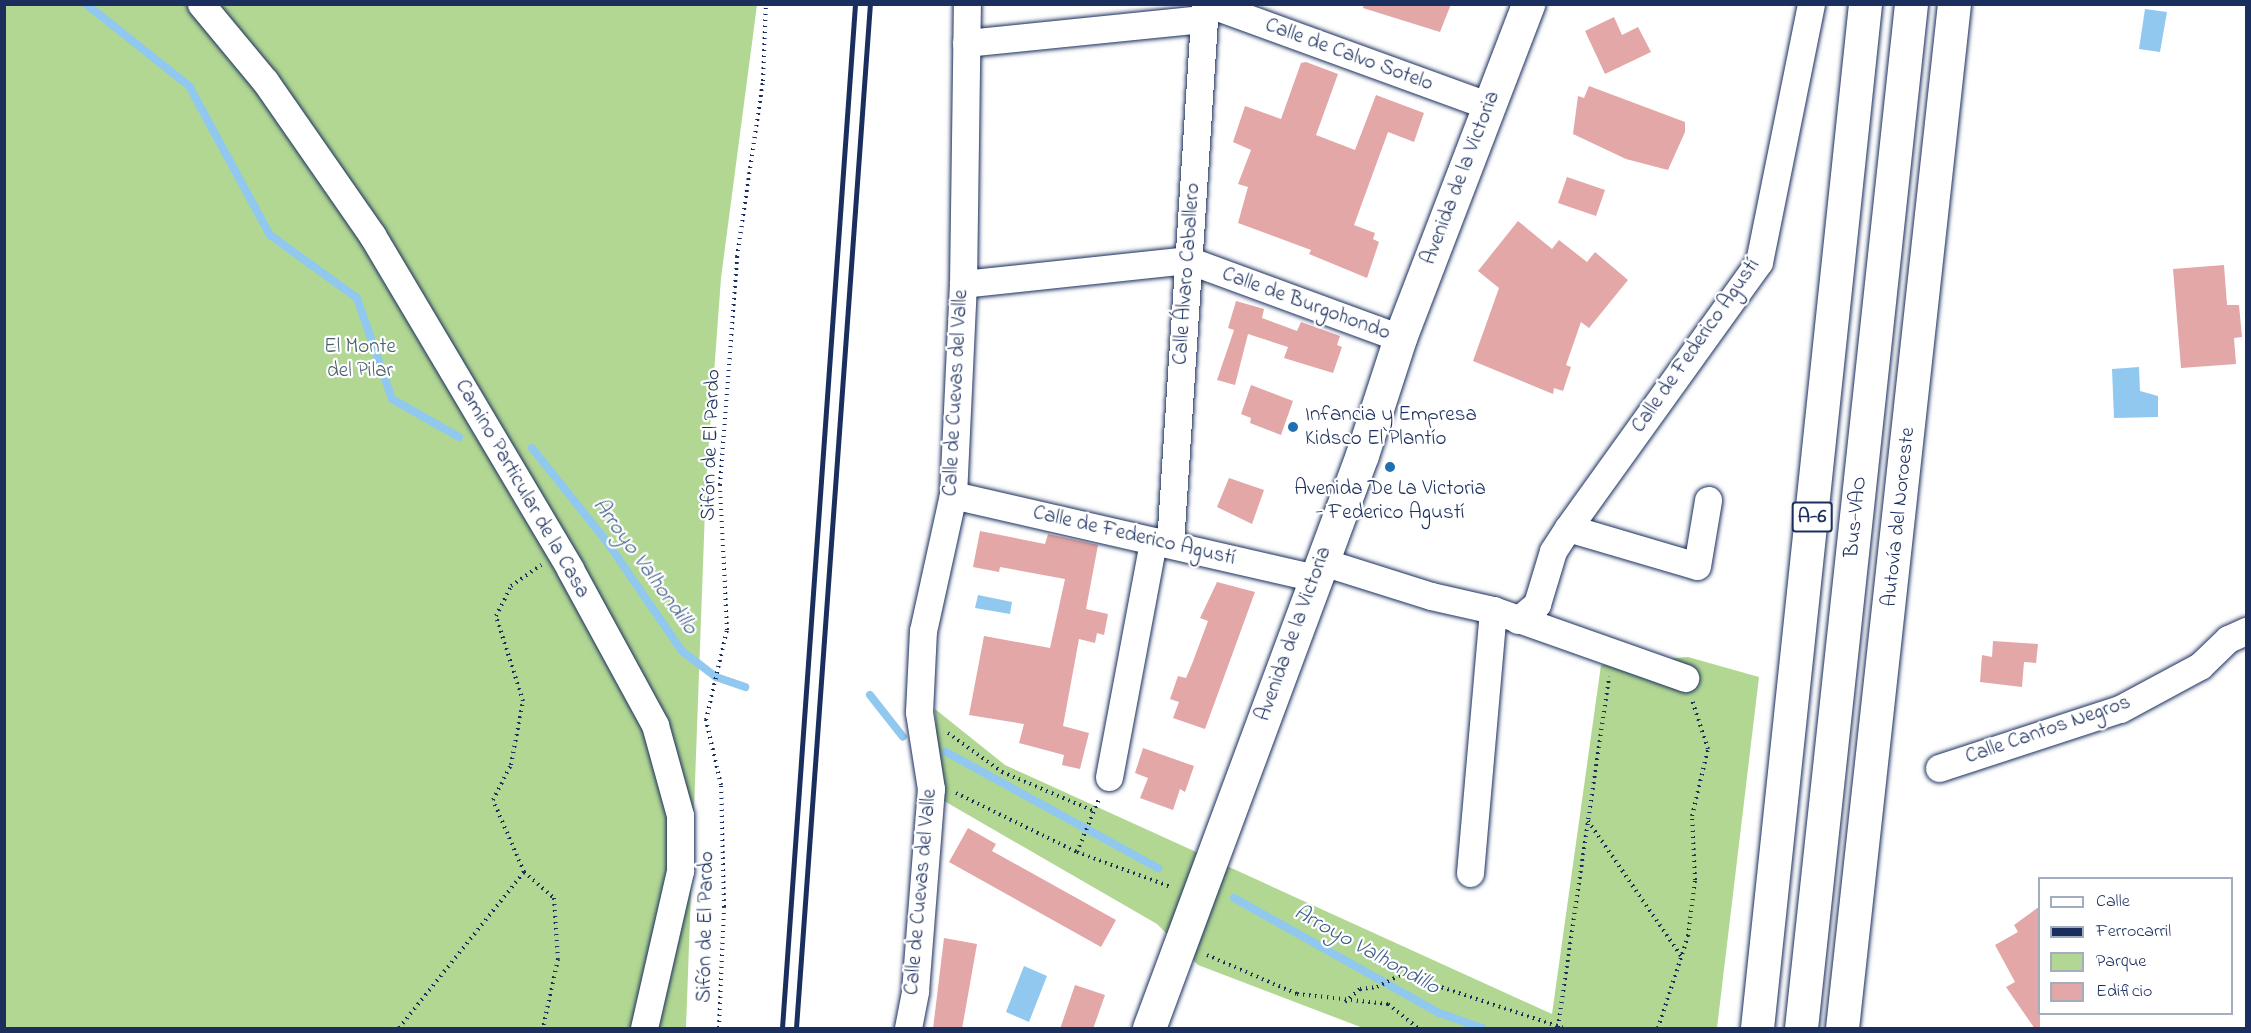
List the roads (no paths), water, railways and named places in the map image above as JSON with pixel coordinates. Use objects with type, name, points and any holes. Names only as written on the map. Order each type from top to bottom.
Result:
[{"type":"main road","name":"Avenida de la Victoria","points":[[1149,1029],[1317,569],[1362,455],[1400,338],[1528,4]]},
{"type":"main road","name":"A-6","points":[[1757,1029],[1865,4]]},
{"type":"main road","name":"Autovía del Noroeste","points":[[1842,1029],[1954,4]]},
{"type":"main road","name":"Bus-VAO","points":[[1801,1029],[1910,9]]},
{"type":"street","name":"Camino Particular de la Casa","points":[[201,4],[266,81],[372,235],[570,569],[655,725],[680,815],[680,871],[644,1029]]},
{"type":"street","name":"Calle de Cuevas del Valle","points":[[908,1029],[915,991],[931,789],[919,712],[923,631],[953,495],[963,284],[967,4]]},
{"type":"street","name":"Calle de Federico Agustí","points":[[1518,620],[1538,604],[1553,551],[1568,528],[1759,262],[1811,4]]},
{"type":"street","name":"Calle de Calvo Sotelo","points":[[966,44],[1206,9],[1489,106]]},
{"type":"street","name":"Calle Álvaro Caballero","points":[[1109,777],[1162,542],[1188,260],[1206,9]]},
{"type":"street","name":"Calle de Burgohondo","points":[[963,284],[1188,260],[1400,338]]},
{"type":"street","name":"Calle de Federico Agustí","points":[[953,495],[1162,542],[1317,569],[1493,610],[1613,649],[1685,678]]},
{"type":"street","points":[[1568,528],[1697,566],[1708,500]]},
{"type":"street","points":[[1470,873],[1493,610]]},
{"type":"street","name":"Calle Cantos Negros","points":[[1939,768],[2120,710],[2200,666],[2228,639],[2247,631]]},
{"type":"water","points":[[2145,9],[2167,12],[2160,52],[2139,49]]},
{"type":"water","points":[[2139,367],[2140,391],[2158,396],[2158,417],[2114,418],[2112,369]]},
{"type":"water","points":[[978,595],[1012,602],[1010,614],[975,608]]},
{"type":"water","points":[[1024,966],[1047,976],[1029,1022],[1006,1012]]},
{"type":"waterway","name":"Arroyo Valhondillo","points":[[86,4],[189,86],[270,235],[357,298],[392,399],[459,437]]},
{"type":"waterway","name":"Arroyo Valhondillo","points":[[532,448],[607,542],[682,651],[716,677],[745,687]]},
{"type":"waterway","name":"Arroyo Valhondillo","points":[[870,695],[903,737]]},
{"type":"waterway","name":"Arroyo Valhondillo","points":[[946,752],[1158,868]]},
{"type":"waterway","name":"Arroyo Valhondillo","points":[[1234,898],[1439,1013],[1482,1028]]},
{"type":"railway","points":[[782,1028],[855,4]]},
{"type":"railway","points":[[796,1028],[870,4]]},
{"type":"place","name":"Infancia y Empresa Kidsco El Plantío","points":[[1293,427]]},
{"type":"place","name":"Avenida De La Victoria - Federico Agustí","points":[[1390,467]]},
{"type":"park label","name":"El Monte del Pilar","points":[[360,359]]}]
